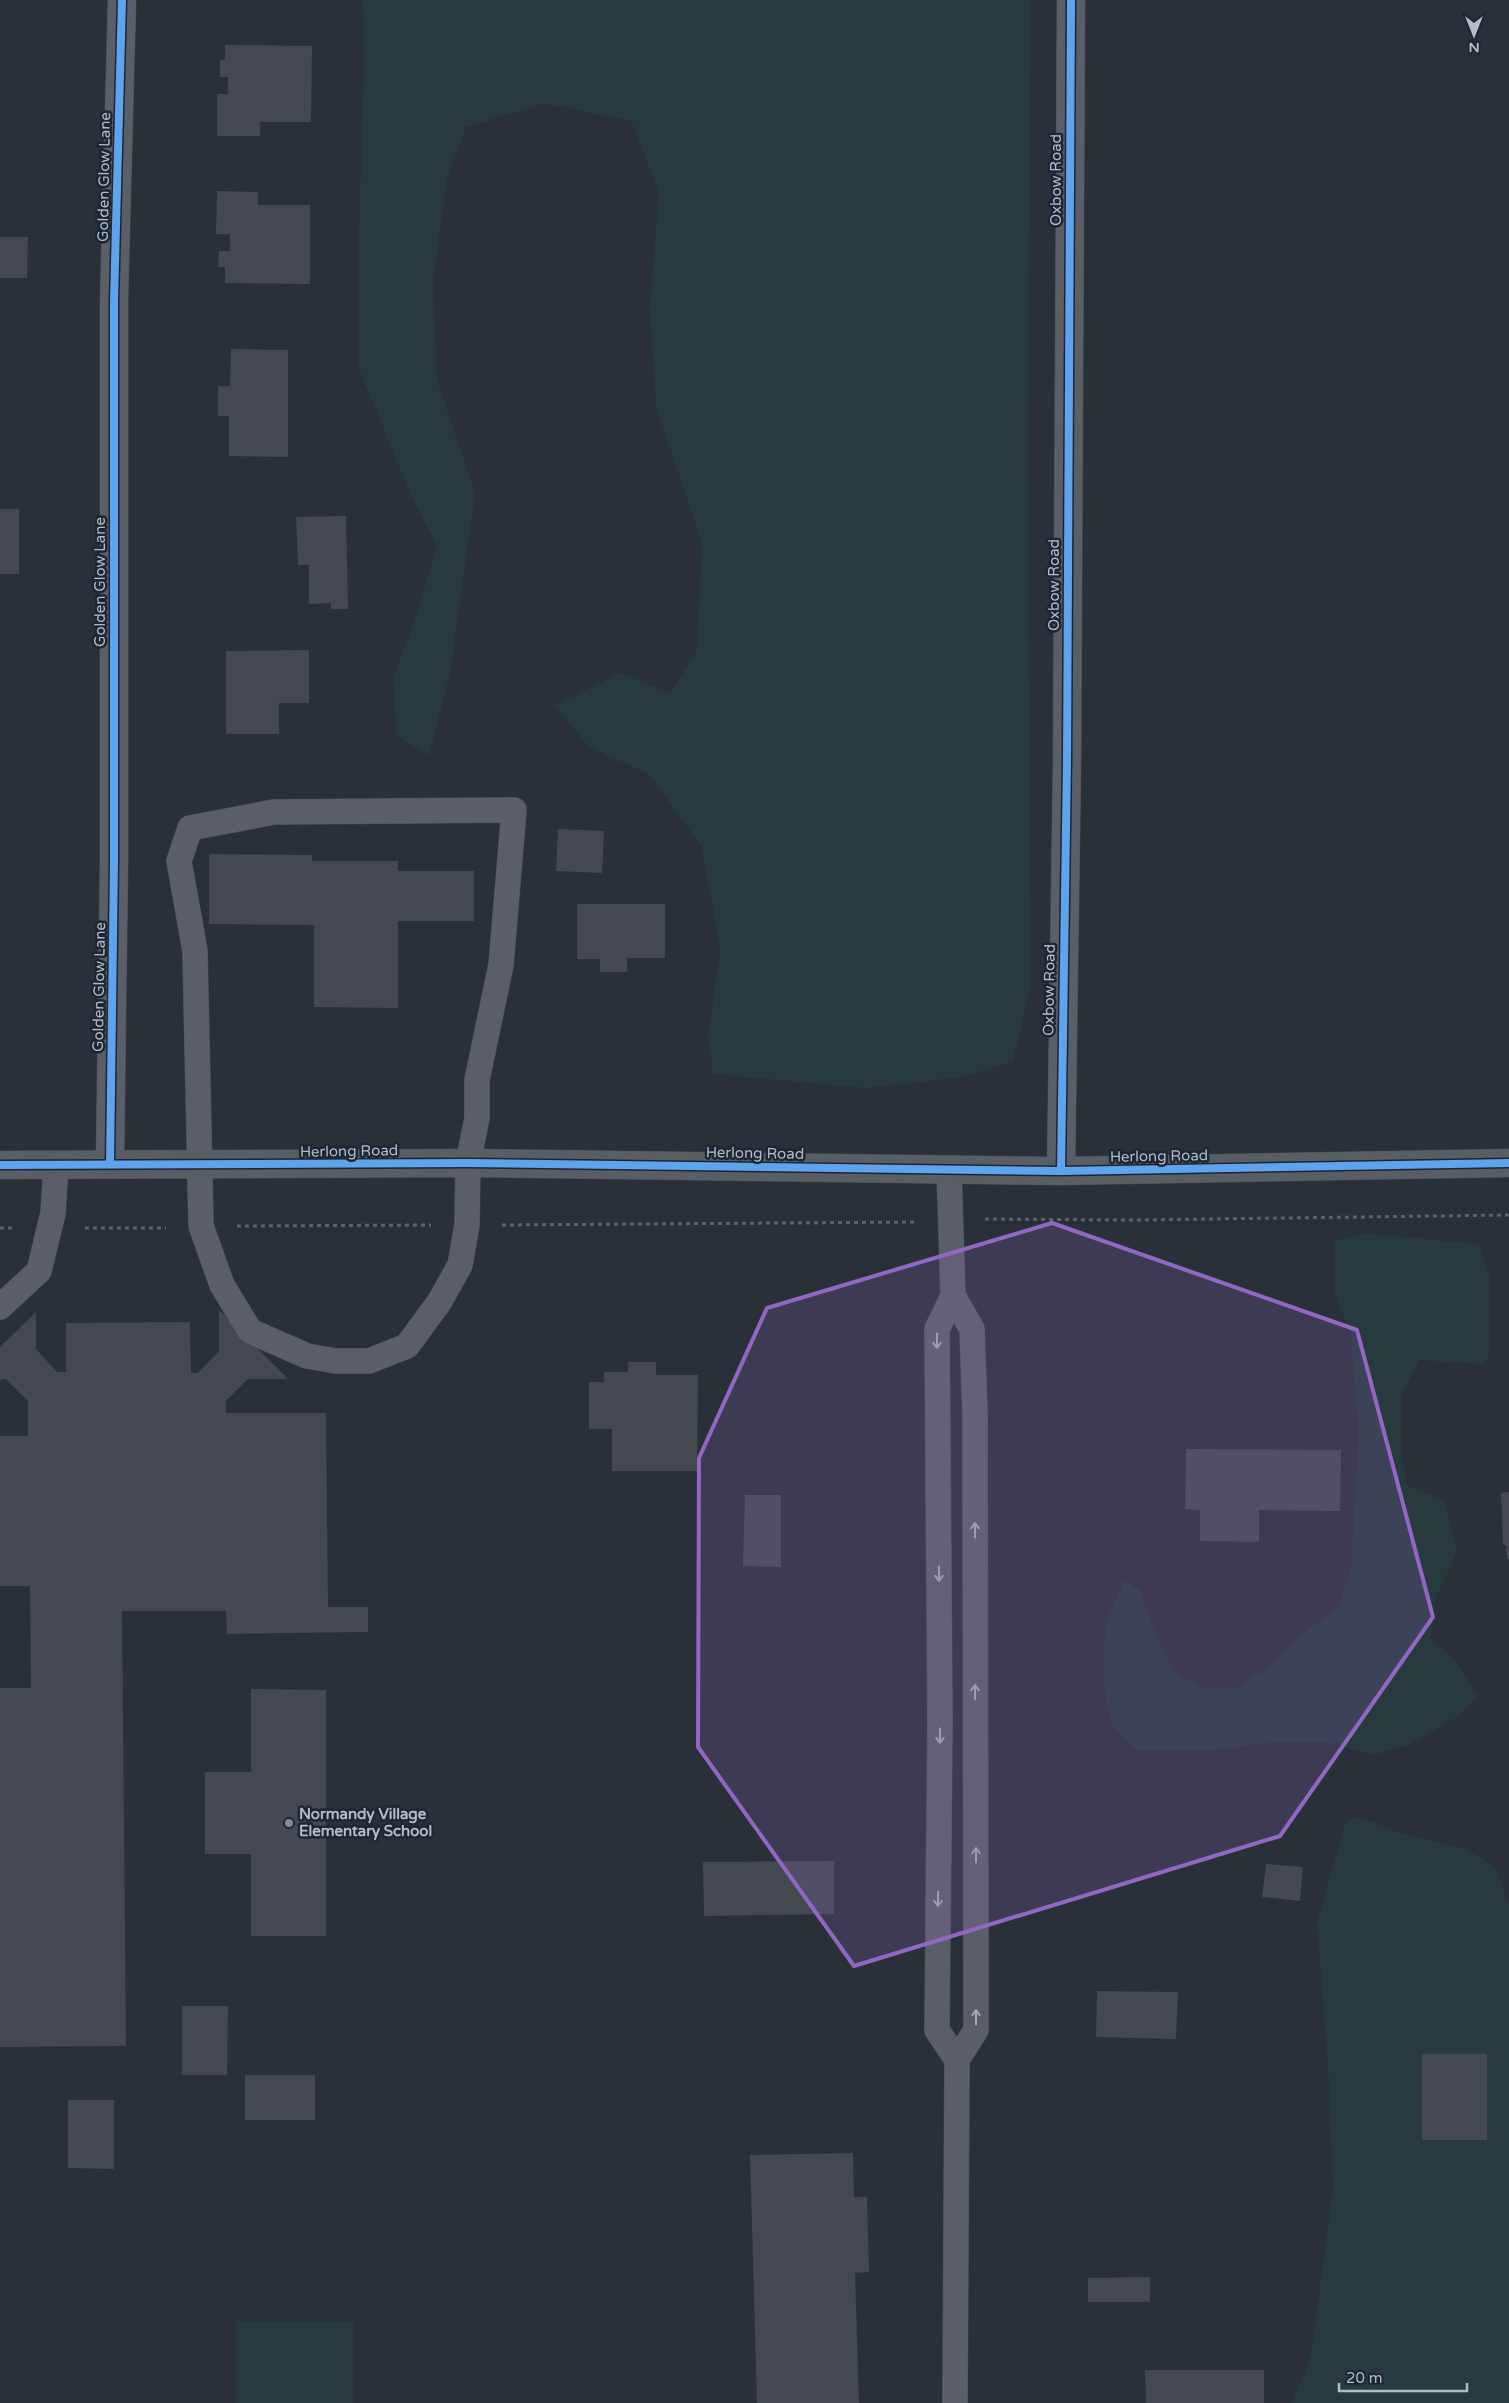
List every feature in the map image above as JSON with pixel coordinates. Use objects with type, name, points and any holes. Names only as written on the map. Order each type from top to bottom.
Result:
[{"type":"street","name":"Golden Glow Lane","points":[[110,1164],[114,861],[114,301],[122,0]]},
{"type":"street","name":"Oxbow Road","points":[[1060,1171],[1067,760],[1071,0]]},
{"type":"street","name":"Herlong Road","points":[[0,1165],[110,1164],[199,1166],[468,1163],[1060,1171],[1509,1163]]},
{"type":"lane","points":[[514,810],[501,965],[477,1080],[477,1118],[468,1163],[468,1225],[460,1265],[440,1301],[407,1346],[369,1361],[336,1361],[307,1356],[250,1331],[222,1285],[201,1227],[195,951],[179,861],[190,828],[274,812],[514,810]]},
{"type":"lane","points":[[0,1307],[39,1271],[54,1213],[56,1165]]},
{"type":"lane","points":[[949,1170],[952,1296],[937,1329],[940,1721],[937,2030],[957,2060]]},
{"type":"lane","points":[[952,1296],[972,1329],[975,1434],[976,2030],[957,2060],[955,2403]]},
{"type":"path","points":[[0,1228],[1135,1220],[1509,1215]]},
{"type":"highlighted area","points":[[1052,1223],[1357,1330],[1433,1617],[1280,1836],[854,1966],[698,1747],[699,1458],[767,1308]]},
{"type":"green space","points":[[363,0],[1030,0],[1028,431],[1030,990],[1013,1062],[962,1077],[866,1088],[713,1074],[708,1036],[720,951],[702,847],[649,774],[589,747],[554,705],[621,673],[670,693],[697,650],[702,543],[656,407],[650,307],[659,192],[631,121],[545,103],[466,127],[447,179],[433,281],[437,380],[475,493],[450,674],[429,755],[396,736],[394,676],[415,619],[437,546],[410,493],[359,369],[359,230],[364,64]]},
{"type":"green space","points":[[1365,1234],[1479,1244],[1490,1279],[1489,1357],[1483,1364],[1419,1360],[1401,1396],[1401,1458],[1408,1486],[1444,1500],[1457,1552],[1436,1597],[1430,1638],[1456,1661],[1478,1696],[1456,1718],[1410,1744],[1373,1755],[1332,1743],[1276,1742],[1212,1750],[1137,1750],[1113,1726],[1104,1688],[1105,1624],[1125,1580],[1140,1591],[1152,1626],[1174,1671],[1199,1687],[1236,1688],[1267,1668],[1298,1637],[1338,1608],[1351,1568],[1359,1433],[1351,1336],[1335,1293],[1335,1241]]},
{"type":"green space","points":[[1358,1817],[1398,1832],[1465,1849],[1495,1866],[1509,1904],[1509,2403],[1292,2403],[1311,2356],[1333,2187],[1328,2065],[1317,1922],[1346,1822]]},
{"type":"green space","points":[[236,2321],[353,2322],[353,2403],[236,2403]]},
{"type":"building","points":[[225,45],[312,46],[311,122],[260,122],[260,136],[217,136],[217,94],[228,94],[228,77],[220,77],[220,60],[225,60]]},
{"type":"building","points":[[217,191],[258,192],[258,205],[310,205],[310,284],[225,283],[225,267],[218,267],[219,251],[230,251],[230,234],[216,234]]},
{"type":"building","points":[[0,237],[28,237],[27,278],[0,278]]},
{"type":"building","points":[[231,349],[288,350],[288,457],[229,456],[229,416],[218,416],[218,386],[230,386]]},
{"type":"building","points":[[0,509],[19,509],[19,574],[0,574]]},
{"type":"building","points":[[346,516],[348,609],[331,609],[331,603],[309,604],[309,565],[298,565],[296,517]]},
{"type":"building","points":[[309,650],[309,703],[279,703],[279,734],[226,734],[226,651]]},
{"type":"building","points":[[558,829],[604,831],[602,873],[556,871]]},
{"type":"building","points":[[209,854],[312,855],[312,861],[398,861],[398,871],[474,871],[474,921],[398,921],[398,1008],[314,1007],[314,925],[209,924]]},
{"type":"building","points":[[577,904],[665,904],[665,958],[627,958],[627,972],[600,972],[600,959],[577,959]]},
{"type":"building","points":[[219,1310],[288,1379],[248,1379],[226,1401],[226,1413],[326,1413],[328,1607],[368,1607],[368,1632],[227,1634],[226,1611],[122,1611],[126,2046],[0,2047],[0,1688],[31,1688],[30,1586],[0,1586],[0,1436],[28,1436],[28,1401],[6,1379],[0,1380],[0,1347],[36,1312],[36,1349],[57,1372],[66,1372],[66,1323],[190,1322],[191,1373],[198,1373],[219,1351]]},
{"type":"building","points":[[628,1362],[656,1362],[656,1375],[698,1375],[697,1471],[612,1471],[612,1429],[589,1429],[589,1382],[604,1382],[604,1372],[628,1372]]},
{"type":"building","points":[[1186,1449],[1341,1450],[1340,1511],[1259,1510],[1259,1542],[1200,1541],[1200,1510],[1185,1509]]},
{"type":"building","points":[[1509,1492],[1509,1559],[1507,1559],[1506,1545],[1503,1545],[1501,1493]]},
{"type":"building","points":[[745,1495],[781,1495],[781,1567],[743,1566]]},
{"type":"building","points":[[251,1689],[326,1690],[326,1936],[251,1936],[251,1854],[205,1854],[205,1772],[251,1772]]},
{"type":"building","points":[[834,1861],[834,1914],[704,1916],[703,1862]]},
{"type":"building","points":[[1266,1864],[1303,1867],[1300,1901],[1262,1897]]},
{"type":"building","points":[[1097,1991],[1178,1992],[1176,2039],[1096,2037]]},
{"type":"building","points":[[182,2006],[228,2006],[227,2075],[182,2075]]},
{"type":"building","points":[[1422,2054],[1487,2054],[1487,2140],[1422,2140]]},
{"type":"building","points":[[245,2075],[315,2075],[315,2120],[245,2120]]},
{"type":"building","points":[[68,2100],[114,2100],[114,2169],[68,2168]]},
{"type":"building","points":[[853,2153],[854,2197],[867,2197],[869,2272],[855,2273],[859,2403],[757,2403],[750,2155]]},
{"type":"building","points":[[1150,2277],[1150,2302],[1088,2302],[1088,2278]]},
{"type":"building","points":[[1145,2370],[1264,2370],[1264,2403],[1146,2403]]},
{"type":"cycle path","points":[[110,1164],[114,861],[114,301],[122,0]]},
{"type":"cycle path","points":[[1061,1171],[1067,760],[1071,0]]},
{"type":"cycle path","points":[[0,1165],[468,1163],[1061,1171],[1509,1163]]},
{"type":"place","name":"Normandy Village Elementary School","points":[[289,1823]]}]
